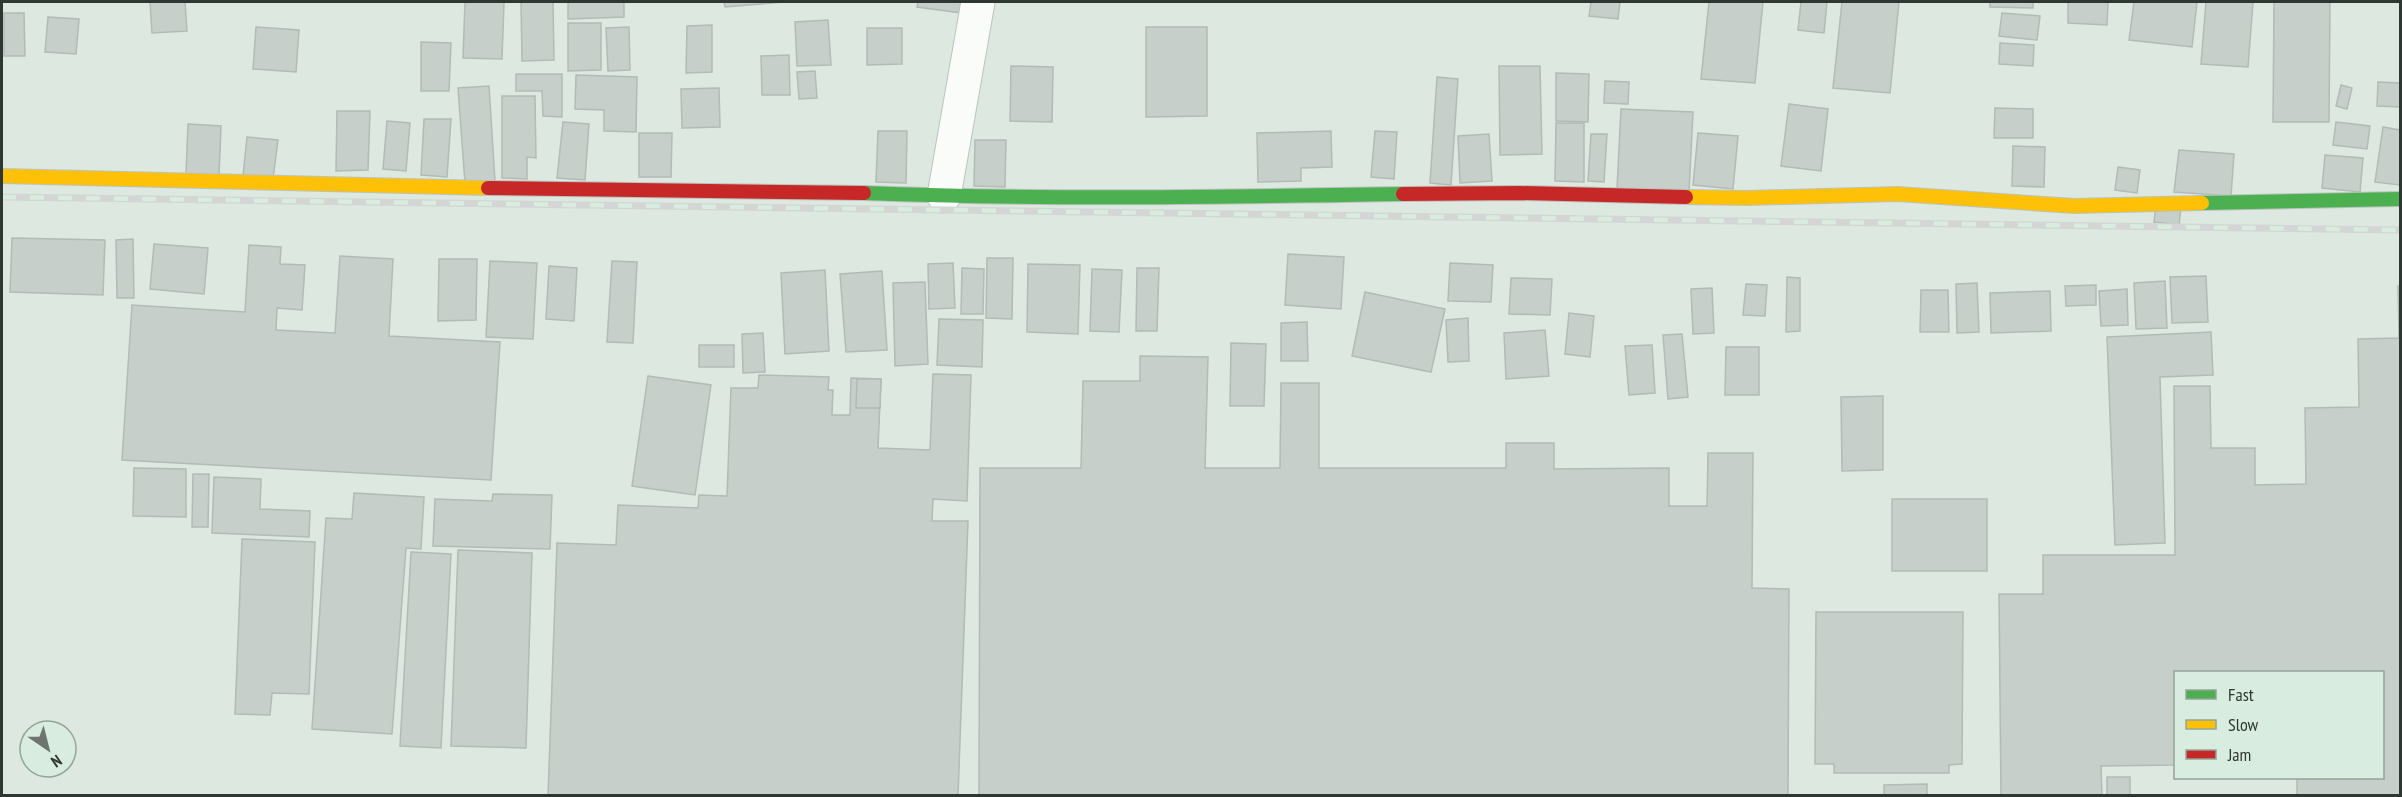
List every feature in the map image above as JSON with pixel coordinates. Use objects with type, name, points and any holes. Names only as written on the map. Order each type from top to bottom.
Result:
[{"type":"street","points":[[944,196],[978,2]]},
{"type":"street","points":[[2,176],[440,187],[818,191],[944,196],[1209,197],[1520,193],[1747,198],[1897,194],[2074,206],[2400,199]]},
{"type":"building","points":[[150,2],[185,2],[187,31],[152,33]]},
{"type":"building","points":[[465,2],[504,2],[502,59],[463,58]]},
{"type":"building","points":[[521,2],[553,2],[554,60],[522,61]]},
{"type":"building","points":[[568,2],[624,2],[624,17],[568,19]]},
{"type":"building","points":[[724,2],[784,2],[725,7]]},
{"type":"building","points":[[918,2],[963,2],[961,13],[917,7]]},
{"type":"building","points":[[1591,2],[1620,2],[1618,19],[1589,16]]},
{"type":"building","points":[[1709,2],[1763,2],[1755,83],[1701,79]]},
{"type":"building","points":[[1801,2],[1827,2],[1824,33],[1798,30]]},
{"type":"building","points":[[1842,2],[1899,2],[1890,93],[1833,88]]},
{"type":"building","points":[[1990,2],[2033,2],[2033,8],[1990,7]]},
{"type":"building","points":[[2068,2],[2108,2],[2107,25],[2068,23]]},
{"type":"building","points":[[2134,2],[2197,2],[2192,47],[2129,40]]},
{"type":"building","points":[[2206,2],[2253,2],[2248,67],[2201,64]]},
{"type":"building","points":[[2274,2],[2330,2],[2329,122],[2273,122]]},
{"type":"building","points":[[4,13],[24,13],[25,56],[4,56]]},
{"type":"building","points":[[2002,13],[2040,16],[2037,40],[1999,36]]},
{"type":"building","points":[[48,17],[79,19],[76,54],[45,52]]},
{"type":"building","points":[[828,20],[831,65],[797,66],[795,22]]},
{"type":"building","points":[[568,23],[601,23],[601,70],[568,71]]},
{"type":"building","points":[[712,25],[712,72],[686,73],[687,26]]},
{"type":"building","points":[[256,27],[299,30],[296,72],[253,69]]},
{"type":"building","points":[[629,27],[630,70],[608,71],[606,28]]},
{"type":"building","points":[[1146,27],[1207,27],[1207,116],[1146,117]]},
{"type":"building","points":[[867,28],[902,28],[902,64],[867,65]]},
{"type":"building","points":[[421,42],[451,43],[449,91],[421,91]]},
{"type":"building","points":[[2000,43],[2034,45],[2033,66],[1999,64]]},
{"type":"building","points":[[789,55],[790,95],[762,95],[761,56]]},
{"type":"building","points":[[1011,66],[1053,67],[1052,122],[1010,121]]},
{"type":"building","points":[[1499,66],[1540,66],[1542,154],[1500,155]]},
{"type":"building","points":[[815,71],[817,98],[799,99],[797,72]]},
{"type":"building","points":[[1556,73],[1589,74],[1588,122],[1556,121]]},
{"type":"building","points":[[516,74],[562,74],[562,117],[543,116],[542,91],[516,91]]},
{"type":"building","points":[[576,75],[637,77],[636,132],[604,131],[604,110],[575,109]]},
{"type":"building","points":[[1437,77],[1458,79],[1451,185],[1430,183]]},
{"type":"building","points":[[1605,81],[1629,82],[1628,104],[1604,103]]},
{"type":"building","points":[[2378,82],[2400,83],[2400,107],[2377,106]]},
{"type":"building","points":[[2341,85],[2352,88],[2347,109],[2336,106]]},
{"type":"building","points":[[489,86],[495,181],[465,183],[458,88]]},
{"type":"building","points":[[719,88],[720,127],[682,128],[681,89]]},
{"type":"building","points":[[502,96],[535,96],[536,158],[527,157],[527,179],[502,178]]},
{"type":"building","points":[[1789,104],[1828,109],[1821,171],[1781,166]]},
{"type":"building","points":[[1995,108],[2033,109],[2033,138],[1994,138]]},
{"type":"building","points":[[1621,109],[1693,112],[1689,192],[1617,189]]},
{"type":"building","points":[[337,111],[370,111],[368,170],[336,171]]},
{"type":"building","points":[[424,119],[451,119],[447,177],[421,175]]},
{"type":"building","points":[[387,121],[410,123],[406,171],[383,169]]},
{"type":"building","points":[[563,122],[589,124],[585,180],[557,178]]},
{"type":"building","points":[[2336,122],[2370,126],[2367,149],[2333,145]]},
{"type":"building","points":[[1556,123],[1584,123],[1584,182],[1555,181]]},
{"type":"building","points":[[188,124],[221,126],[219,176],[186,174]]},
{"type":"building","points":[[2383,127],[2400,130],[2400,185],[2375,182]]},
{"type":"building","points":[[878,131],[907,131],[906,183],[876,182]]},
{"type":"building","points":[[1331,131],[1332,167],[1301,168],[1301,181],[1258,182],[1257,133]]},
{"type":"building","points":[[1375,131],[1397,132],[1394,179],[1371,177]]},
{"type":"building","points":[[639,133],[672,133],[671,177],[639,177]]},
{"type":"building","points":[[1698,133],[1738,136],[1733,189],[1693,185]]},
{"type":"building","points":[[1489,134],[1492,181],[1460,183],[1458,136]]},
{"type":"building","points":[[1591,134],[1607,134],[1604,182],[1588,181]]},
{"type":"building","points":[[247,137],[278,140],[273,179],[243,176]]},
{"type":"building","points":[[975,140],[1006,140],[1005,187],[974,186]]},
{"type":"building","points":[[2013,146],[2045,147],[2044,187],[2012,186]]},
{"type":"building","points":[[2179,150],[2234,154],[2231,196],[2174,192]]},
{"type":"building","points":[[2325,155],[2363,158],[2360,192],[2322,188]]},
{"type":"building","points":[[2118,167],[2140,170],[2137,193],[2115,190]]},
{"type":"building","points":[[2156,205],[2181,208],[2179,225],[2154,222]]},
{"type":"building","points":[[12,238],[105,240],[103,295],[10,292]]},
{"type":"building","points":[[133,239],[134,298],[117,298],[116,240]]},
{"type":"building","points":[[154,244],[208,248],[204,294],[150,289]]},
{"type":"building","points":[[249,245],[281,247],[280,264],[305,265],[302,310],[277,308],[276,330],[335,333],[340,256],[393,259],[389,336],[500,342],[491,480],[122,460],[132,305],[245,312]]},
{"type":"building","points":[[1288,254],[1344,257],[1341,309],[1285,305]]},
{"type":"building","points":[[987,258],[1013,258],[1012,319],[986,318]]},
{"type":"building","points":[[439,259],[477,259],[476,320],[438,321]]},
{"type":"building","points":[[490,261],[537,263],[533,339],[486,337]]},
{"type":"building","points":[[612,261],[637,262],[633,343],[607,342]]},
{"type":"building","points":[[953,263],[955,308],[929,309],[928,264]]},
{"type":"building","points":[[1450,263],[1493,265],[1491,302],[1448,301]]},
{"type":"building","points":[[1028,264],[1080,265],[1078,334],[1027,332]]},
{"type":"building","points":[[549,266],[577,268],[574,321],[546,319]]},
{"type":"building","points":[[962,268],[984,269],[983,314],[961,314]]},
{"type":"building","points":[[1137,268],[1159,268],[1157,331],[1136,331]]},
{"type":"building","points":[[1092,269],[1122,270],[1119,332],[1090,331]]},
{"type":"building","points":[[825,270],[829,351],[785,354],[781,273]]},
{"type":"building","points":[[882,271],[887,350],[846,352],[840,274]]},
{"type":"building","points":[[2206,276],[2208,322],[2172,323],[2170,277]]},
{"type":"building","points":[[1787,277],[1800,278],[1800,331],[1786,332]]},
{"type":"building","points":[[1511,278],[1552,279],[1550,315],[1509,314]]},
{"type":"building","points":[[2165,281],[2167,328],[2136,329],[2134,283]]},
{"type":"building","points":[[925,282],[928,364],[895,366],[893,283]]},
{"type":"building","points":[[1977,283],[1979,332],[1957,333],[1956,284]]},
{"type":"building","points":[[1746,284],[1767,285],[1765,316],[1743,315]]},
{"type":"building","points":[[2096,285],[2096,305],[2066,306],[2065,286]]},
{"type":"building","points":[[2398,286],[2400,286],[2400,796],[2297,796],[2297,779],[2384,779],[2384,671],[2174,671],[2174,765],[2101,766],[2102,796],[2001,796],[1999,594],[2043,594],[2043,555],[2175,555],[2174,386],[2210,386],[2211,448],[2255,448],[2255,485],[2306,484],[2305,408],[2359,407],[2358,339],[2399,338]]},
{"type":"building","points":[[1712,288],[1714,333],[1693,334],[1691,289]]},
{"type":"building","points":[[2127,289],[2128,325],[2101,326],[2099,291]]},
{"type":"building","points":[[1921,290],[1948,290],[1949,332],[1920,332]]},
{"type":"building","points":[[2050,291],[2051,331],[1991,333],[1990,293]]},
{"type":"building","points":[[1365,292],[1445,309],[1431,372],[1352,356]]},
{"type":"building","points":[[1569,313],[1594,316],[1590,357],[1565,354]]},
{"type":"building","points":[[1468,318],[1469,361],[1448,362],[1446,320]]},
{"type":"building","points":[[939,319],[983,320],[982,367],[937,365]]},
{"type":"building","points":[[1307,322],[1308,361],[1281,361],[1281,323]]},
{"type":"building","points":[[1545,330],[1549,376],[1506,379],[1504,333]]},
{"type":"building","points":[[2211,332],[2213,375],[2160,377],[2165,543],[2115,545],[2107,337]]},
{"type":"building","points":[[763,333],[765,372],[743,373],[742,334]]},
{"type":"building","points":[[1682,334],[1688,397],[1668,399],[1663,335]]},
{"type":"building","points":[[1231,343],[1266,344],[1264,406],[1230,406]]},
{"type":"building","points":[[699,345],[734,345],[734,367],[699,367]]},
{"type":"building","points":[[1652,345],[1655,393],[1629,395],[1625,346]]},
{"type":"building","points":[[1726,347],[1759,347],[1759,395],[1725,395]]},
{"type":"building","points":[[1140,356],[1208,357],[1205,468],[1280,468],[1281,383],[1319,383],[1319,468],[1506,468],[1506,443],[1554,443],[1554,469],[1669,468],[1669,506],[1707,506],[1708,453],[1753,453],[1752,588],[1789,589],[1788,796],[979,796],[980,468],[1081,468],[1083,381],[1140,381]]},
{"type":"building","points":[[933,374],[971,375],[967,501],[933,499],[932,521],[968,521],[958,796],[548,796],[557,543],[616,545],[618,505],[698,508],[699,495],[727,496],[731,388],[758,388],[759,375],[829,377],[828,390],[833,390],[832,415],[850,415],[851,378],[881,379],[878,448],[930,450]]},
{"type":"building","points":[[648,376],[711,385],[695,495],[632,486]]},
{"type":"building","points":[[857,379],[881,379],[880,408],[856,408]]},
{"type":"building","points":[[1883,396],[1883,470],[1842,471],[1841,397]]},
{"type":"building","points":[[134,468],[186,469],[186,517],[133,516]]},
{"type":"building","points":[[193,474],[209,474],[208,527],[192,527]]},
{"type":"building","points":[[214,477],[261,479],[260,509],[310,511],[309,537],[212,533]]},
{"type":"building","points":[[354,493],[424,497],[421,549],[406,548],[392,734],[312,729],[326,518],[352,519]]},
{"type":"building","points":[[493,494],[552,495],[550,549],[433,546],[435,499],[492,501]]},
{"type":"building","points":[[1892,499],[1987,499],[1987,571],[1892,571]]},
{"type":"building","points":[[242,539],[315,542],[309,694],[272,693],[270,715],[235,714]]},
{"type":"building","points":[[458,550],[532,553],[526,748],[451,746]]},
{"type":"building","points":[[411,552],[451,554],[441,748],[400,746]]},
{"type":"building","points":[[1816,612],[1963,612],[1962,764],[1949,765],[1949,773],[1834,773],[1834,764],[1815,764]]},
{"type":"building","points":[[2107,777],[2130,777],[2130,796],[2107,796]]},
{"type":"building","points":[[1927,784],[1927,796],[1884,796],[1884,785]]},
{"type":"railway","points":[[2,197],[2400,230]]},
{"type":"traffic: fast","points":[[864,193],[1066,197],[1403,194]]},
{"type":"traffic: fast","points":[[2202,203],[2400,199]]},
{"type":"traffic: slow","points":[[2,176],[488,188]]},
{"type":"traffic: slow","points":[[1686,197],[1747,198],[1897,194],[2074,206],[2202,203]]},
{"type":"traffic: jam","points":[[488,188],[864,193]]},
{"type":"traffic: jam","points":[[1403,194],[1520,193],[1686,197]]}]
